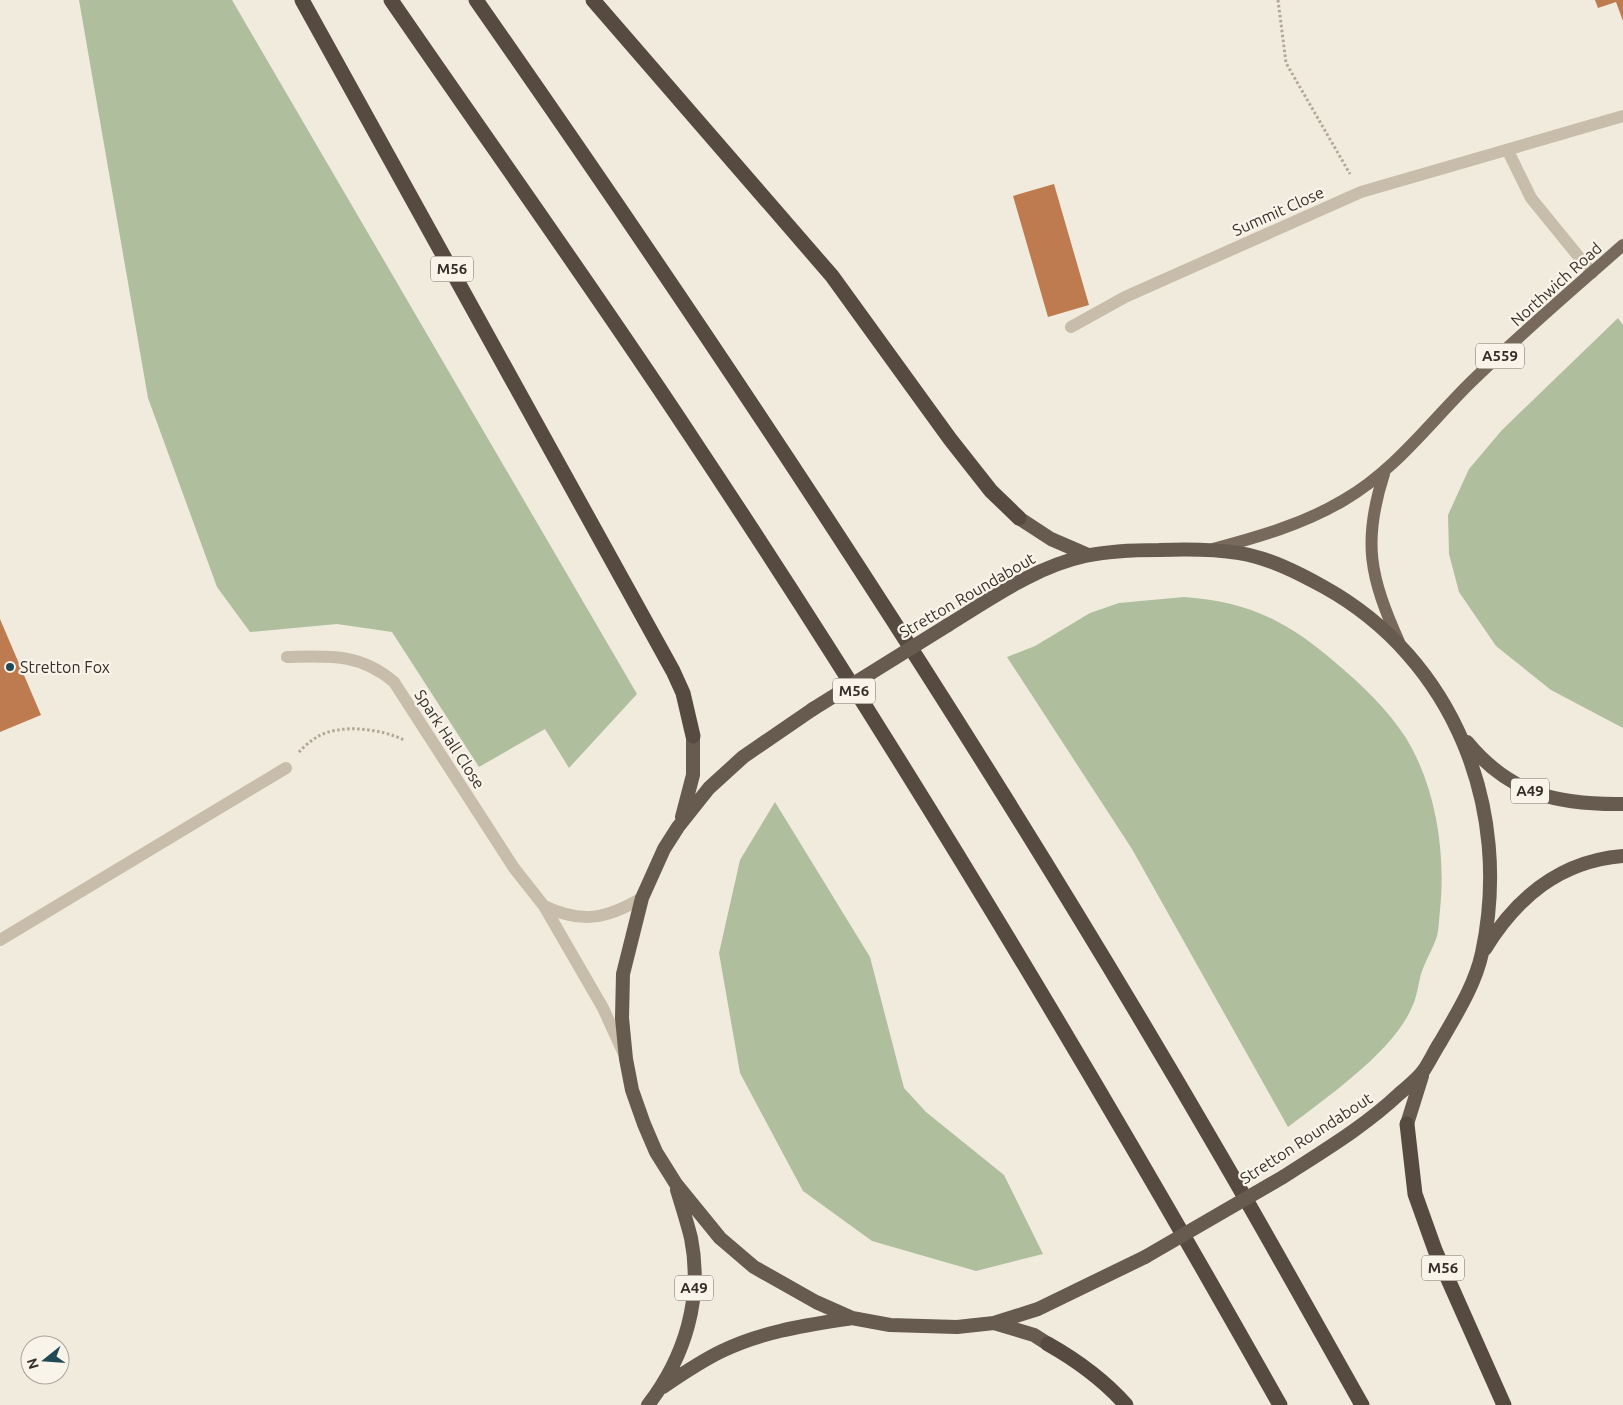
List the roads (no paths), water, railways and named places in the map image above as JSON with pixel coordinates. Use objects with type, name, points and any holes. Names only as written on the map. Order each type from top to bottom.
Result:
[{"type":"highway","name":"M56","points":[[302,0],[673,670],[683,693],[693,736]]},
{"type":"highway","name":"M56","points":[[391,0],[693,439],[810,620],[977,887],[1152,1176],[1280,1405]]},
{"type":"highway","points":[[476,0],[609,190],[738,382],[896,625],[1034,844],[1218,1149],[1362,1405]]},
{"type":"highway","points":[[593,0],[832,276],[991,491],[1019,518],[1051,539],[1088,555]]},
{"type":"highway","name":"Stretton Roundabout","points":[[1146,550],[1206,551],[1240,554],[1297,571],[1365,611],[1398,642],[1439,696],[1458,731],[1477,777],[1488,832],[1490,868],[1482,953],[1474,979],[1464,1001],[1423,1072],[1380,1112],[1283,1177],[1145,1257],[1038,1310],[994,1323],[957,1327],[890,1324],[852,1318],[816,1302],[754,1267],[720,1238],[676,1184],[656,1152],[632,1090],[626,1059],[622,1018],[623,974],[642,898],[664,850],[678,827],[709,788],[743,757],[813,709],[1028,577],[1064,562],[1088,555],[1146,550]]},
{"type":"highway","name":"A49","points":[[1458,731],[1495,772],[1516,785],[1562,800],[1591,804],[1623,804]]},
{"type":"highway","points":[[678,827],[693,775],[693,736]]},
{"type":"highway","points":[[1482,953],[1498,927],[1516,906],[1542,883],[1575,866],[1594,860],[1623,856]]},
{"type":"highway","points":[[1407,1124],[1423,1072]]},
{"type":"highway","name":"M56","points":[[1407,1124],[1415,1194],[1434,1250],[1504,1405]]},
{"type":"highway","name":"A49","points":[[648,1405],[661,1388],[683,1346],[692,1316],[695,1280],[691,1239],[676,1184]]},
{"type":"highway","name":"A49","points":[[661,1388],[700,1362],[756,1337],[790,1328],[852,1318]]},
{"type":"highway","points":[[994,1323],[1034,1335],[1076,1360],[1104,1382],[1126,1405]]},
{"type":"main road","name":"Northwich Road","points":[[1206,551],[1248,540],[1312,517],[1345,500],[1384,474],[1469,384],[1623,245]]},
{"type":"main road","name":"Northwich Road","points":[[1384,474],[1374,505],[1370,534],[1371,567],[1382,604],[1398,642]]},
{"type":"street","name":"Summit Close","points":[[1071,327],[1125,297],[1360,192],[1508,151],[1623,116]]},
{"type":"street","points":[[1508,151],[1531,198],[1592,273]]},
{"type":"street","name":"Spark Hall Close","points":[[287,657],[338,656],[379,669],[394,682],[514,868],[544,906],[603,1008],[626,1059]]},
{"type":"street","points":[[0,940],[286,768]]},
{"type":"street","points":[[544,906],[572,917],[588,918],[622,910],[642,898]]},
{"type":"place","name":"Stretton Fox","points":[[10,667]]}]
